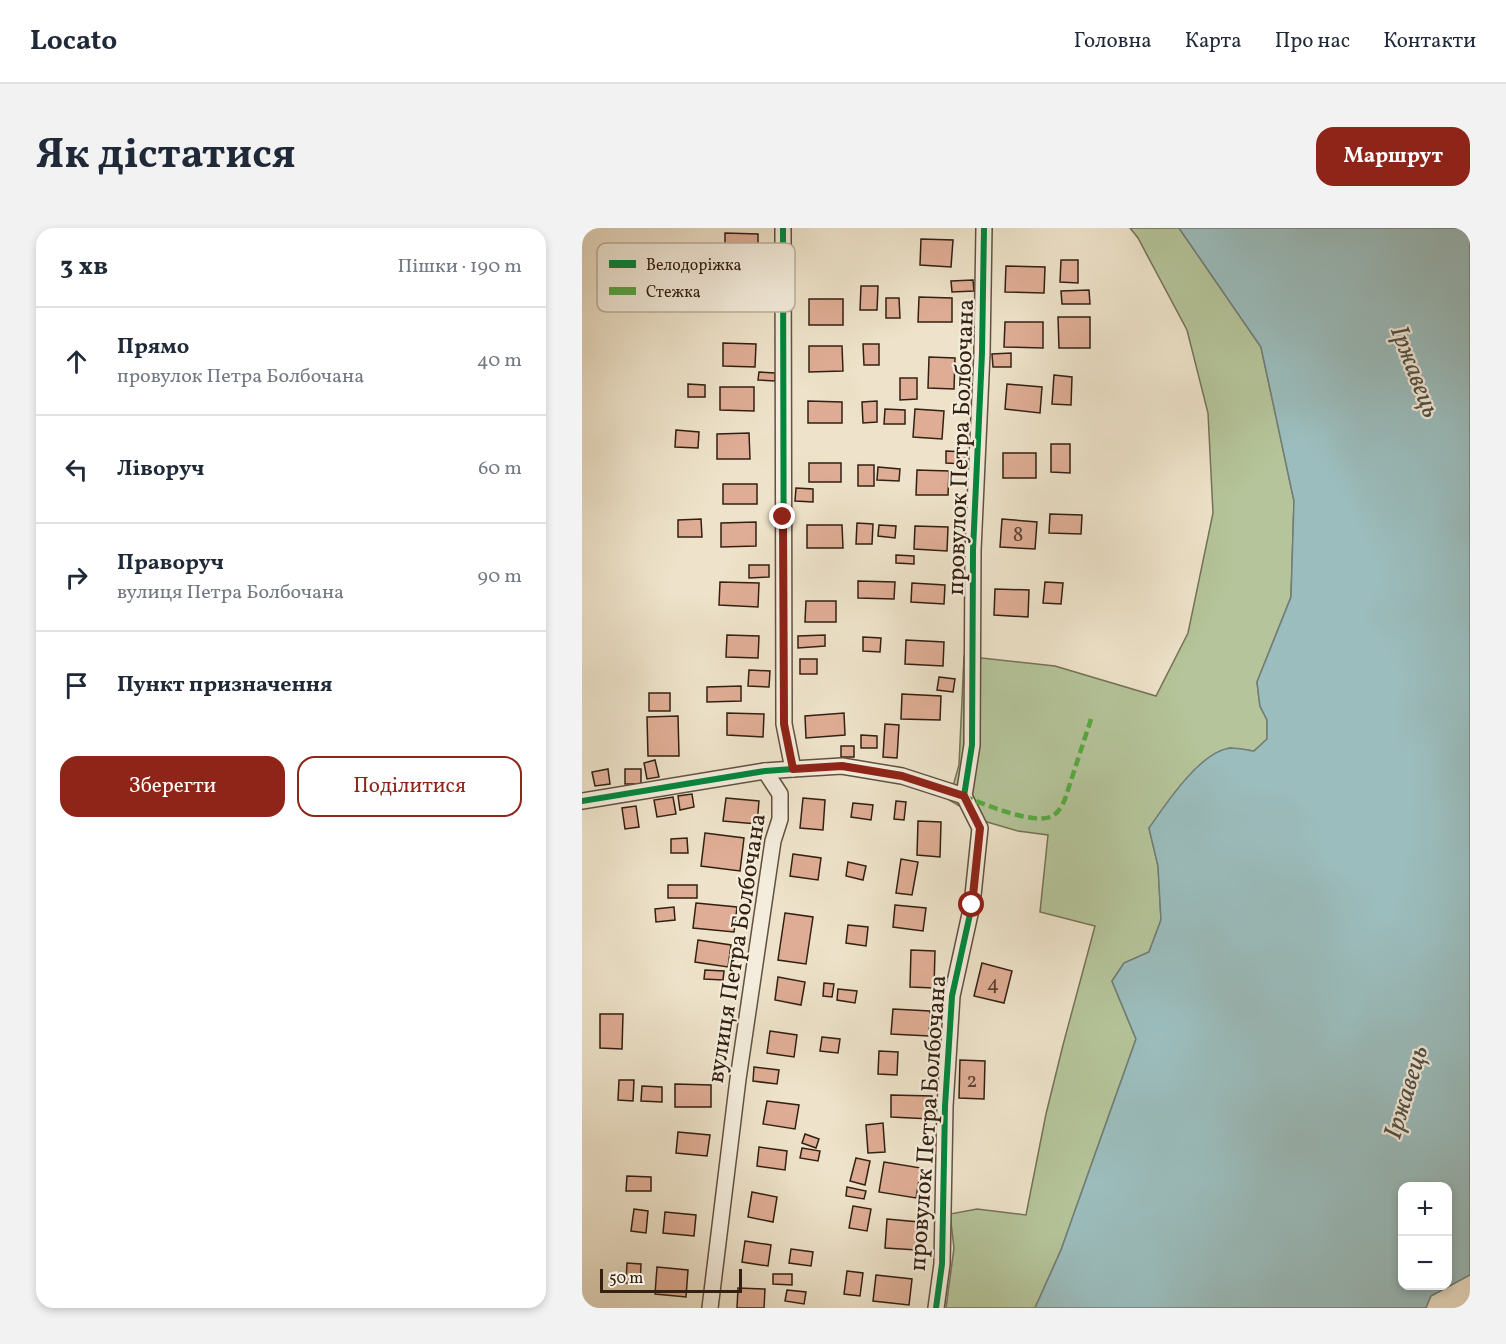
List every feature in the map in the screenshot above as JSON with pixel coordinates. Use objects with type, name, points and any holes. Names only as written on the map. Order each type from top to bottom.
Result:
[{"type":"street","points":[[783,228],[783,243]]},
{"type":"street","name":"провулок Петра Болбочана","points":[[936,1308],[942,1264],[945,1106],[952,996],[972,905],[980,828],[964,796],[972,745],[973,550],[982,353],[984,228]]},
{"type":"street","points":[[783,312],[784,724],[793,769]]},
{"type":"street","points":[[582,801],[765,771],[842,766],[902,776],[964,796]]},
{"type":"street","name":"вулиця Петра Болбочана","points":[[710,1308],[738,1080],[773,841],[780,819],[780,794],[765,771]]},
{"type":"green space","points":[[1130,228],[1179,228],[1261,347],[1294,501],[1291,597],[1257,682],[1260,706],[1267,720],[1267,739],[1254,751],[1229,748],[1149,828],[1158,866],[1161,920],[1149,952],[1124,963],[1112,981],[1136,1039],[1061,1250],[1035,1308],[946,1308],[954,1248],[950,1214],[977,1209],[1026,1215],[1046,1114],[1095,926],[1040,912],[1048,835],[1018,831],[987,822],[949,800],[959,765],[964,656],[1055,666],[1156,696],[1188,633],[1213,513],[1208,413],[1187,330],[1138,238]]},
{"type":"water","name":"Іржавець","points":[[1179,228],[1470,228],[1470,1275],[1452,1285],[1452,1182],[1398,1182],[1398,1290],[1442,1290],[1431,1296],[1426,1308],[1035,1308],[1061,1250],[1136,1039],[1112,981],[1124,963],[1149,952],[1161,920],[1158,866],[1149,828],[1185,780],[1208,758],[1231,748],[1254,751],[1267,739],[1267,720],[1260,706],[1257,682],[1291,597],[1294,501],[1261,347]]},
{"type":"building","points":[[725,233],[758,234],[758,243],[725,243]]},
{"type":"building","points":[[921,239],[953,240],[951,267],[920,265]]},
{"type":"building","points":[[1061,260],[1078,260],[1078,283],[1060,282]]},
{"type":"building","points":[[1006,266],[1045,267],[1044,293],[1005,292]]},
{"type":"building","points":[[973,280],[974,291],[952,292],[951,281]]},
{"type":"building","points":[[861,286],[878,286],[877,310],[860,310]]},
{"type":"building","points":[[1089,290],[1090,304],[1062,304],[1061,291]]},
{"type":"building","points":[[919,297],[952,298],[952,322],[918,322]]},
{"type":"building","points":[[886,298],[899,298],[900,318],[886,318]]},
{"type":"building","points":[[809,299],[843,299],[843,325],[809,325]]},
{"type":"building","points":[[1058,317],[1090,317],[1090,348],[1059,348]]},
{"type":"building","points":[[1005,322],[1043,322],[1043,348],[1004,347]]},
{"type":"building","points":[[723,343],[756,344],[755,367],[723,366]]},
{"type":"building","points":[[863,344],[879,344],[879,365],[864,365]]},
{"type":"building","points":[[809,346],[842,346],[843,371],[809,372]]},
{"type":"building","points":[[1011,353],[1011,367],[993,367],[992,354]]},
{"type":"building","points":[[929,357],[955,358],[954,389],[928,388]]},
{"type":"building","points":[[759,372],[775,373],[775,381],[758,380]]},
{"type":"building","points":[[1054,375],[1072,377],[1071,405],[1052,404]]},
{"type":"building","points":[[900,378],[917,378],[917,399],[900,400]]},
{"type":"building","points":[[688,384],[705,385],[705,397],[688,397]]},
{"type":"building","points":[[1007,384],[1042,387],[1040,413],[1005,409]]},
{"type":"building","points":[[720,387],[754,387],[754,411],[720,410]]},
{"type":"building","points":[[808,401],[842,402],[842,423],[808,423]]},
{"type":"building","points":[[877,401],[877,422],[863,423],[862,402]]},
{"type":"building","points":[[885,409],[905,410],[905,424],[884,424]]},
{"type":"building","points":[[915,409],[944,411],[942,439],[913,437]]},
{"type":"building","points":[[676,430],[699,432],[698,448],[675,447]]},
{"type":"building","points":[[749,433],[750,459],[717,459],[717,434]]},
{"type":"building","points":[[1051,444],[1070,444],[1070,473],[1051,472]]},
{"type":"building","points":[[946,451],[966,452],[965,464],[946,463]]},
{"type":"building","points":[[1003,453],[1036,453],[1036,478],[1003,478]]},
{"type":"building","points":[[809,463],[841,463],[841,482],[809,482]]},
{"type":"building","points":[[858,465],[874,465],[874,486],[858,486]]},
{"type":"building","points":[[878,467],[900,469],[899,481],[877,480]]},
{"type":"building","points":[[917,470],[949,471],[948,495],[916,495]]},
{"type":"building","points":[[723,484],[757,484],[757,504],[723,504]]},
{"type":"building","points":[[796,488],[813,489],[813,502],[795,501]]},
{"type":"building","points":[[1050,514],[1082,515],[1081,534],[1049,533]]},
{"type":"building","points":[[701,519],[702,537],[678,537],[678,520]]},
{"type":"building","points":[[1002,519],[1037,522],[1035,549],[1000,547]]},
{"type":"building","points":[[756,522],[756,546],[721,547],[721,523]]},
{"type":"building","points":[[857,523],[873,524],[872,544],[856,544]]},
{"type":"building","points":[[807,525],[842,525],[843,548],[807,548]]},
{"type":"building","points":[[879,525],[896,526],[895,538],[878,536]]},
{"type":"building","points":[[915,526],[948,527],[947,551],[914,549]]},
{"type":"building","points":[[896,555],[914,556],[914,564],[896,563]]},
{"type":"building","points":[[749,565],[769,565],[769,577],[749,578]]},
{"type":"building","points":[[858,581],[895,582],[894,599],[858,598]]},
{"type":"building","points":[[720,582],[759,583],[758,607],[719,605]]},
{"type":"building","points":[[1045,582],[1063,583],[1061,604],[1043,603]]},
{"type":"building","points":[[912,583],[945,585],[944,604],[911,602]]},
{"type":"building","points":[[995,589],[1029,590],[1028,617],[994,615]]},
{"type":"building","points":[[806,601],[836,601],[836,622],[805,622]]},
{"type":"building","points":[[727,635],[759,636],[758,658],[726,657]]},
{"type":"building","points":[[825,635],[825,646],[798,648],[798,636]]},
{"type":"building","points":[[863,637],[881,638],[880,652],[863,651]]},
{"type":"building","points":[[906,640],[944,642],[943,666],[905,664]]},
{"type":"building","points":[[800,659],[817,659],[817,674],[800,674]]},
{"type":"building","points":[[749,670],[770,671],[769,687],[748,686]]},
{"type":"building","points":[[939,677],[955,679],[953,692],[937,690]]},
{"type":"building","points":[[741,686],[741,701],[707,702],[707,687]]},
{"type":"building","points":[[649,693],[670,693],[670,711],[649,711]]},
{"type":"building","points":[[902,694],[941,696],[940,720],[901,719]]},
{"type":"building","points":[[727,713],[764,714],[763,737],[727,735]]},
{"type":"building","points":[[844,713],[845,735],[806,738],[805,716]]},
{"type":"building","points":[[678,716],[679,756],[648,756],[647,717]]},
{"type":"building","points":[[885,724],[899,725],[897,758],[883,757]]},
{"type":"building","points":[[861,735],[877,736],[877,748],[861,748]]},
{"type":"building","points":[[841,746],[854,746],[854,757],[841,757]]},
{"type":"building","points":[[655,760],[659,777],[647,779],[644,763]]},
{"type":"building","points":[[608,769],[610,784],[595,786],[592,772]]},
{"type":"building","points":[[625,769],[641,769],[641,784],[625,784]]},
{"type":"building","points":[[692,794],[694,807],[680,810],[678,796]]},
{"type":"building","points":[[673,797],[676,814],[657,817],[654,800]]},
{"type":"building","points":[[726,798],[759,801],[757,824],[723,821]]},
{"type":"building","points":[[803,798],[825,800],[823,830],[800,828]]},
{"type":"building","points":[[896,801],[906,802],[904,820],[894,819]]},
{"type":"building","points":[[853,803],[873,805],[871,820],[851,817]]},
{"type":"building","points":[[636,806],[639,827],[625,829],[622,808]]},
{"type":"building","points":[[918,821],[941,822],[940,857],[917,855]]},
{"type":"building","points":[[705,833],[744,838],[740,871],[701,866]]},
{"type":"building","points":[[687,838],[688,853],[671,853],[671,839]]},
{"type":"building","points":[[793,854],[821,858],[818,880],[790,876]]},
{"type":"building","points":[[901,859],[918,862],[912,895],[896,893]]},
{"type":"building","points":[[848,862],[866,866],[863,880],[846,876]]},
{"type":"building","points":[[668,885],[697,885],[697,898],[668,898]]},
{"type":"building","points":[[696,903],[737,907],[734,932],[693,928]]},
{"type":"building","points":[[895,905],[926,908],[923,931],[893,927]]},
{"type":"building","points":[[674,907],[675,920],[656,922],[655,909]]},
{"type":"building","points":[[785,913],[813,917],[806,964],[778,960]]},
{"type":"building","points":[[848,925],[868,927],[866,946],[846,943]]},
{"type":"building","points":[[698,940],[731,945],[728,967],[695,962]]},
{"type":"building","points":[[911,950],[935,951],[934,988],[910,987]]},
{"type":"building","points":[[982,963],[1012,971],[1004,1003],[974,996]]},
{"type":"building","points":[[705,970],[724,971],[723,980],[704,979]]},
{"type":"building","points":[[778,977],[805,982],[801,1005],[775,1000]]},
{"type":"building","points":[[824,983],[834,984],[832,997],[823,996]]},
{"type":"building","points":[[838,989],[857,991],[855,1003],[837,1000]]},
{"type":"building","points":[[893,1009],[930,1011],[929,1036],[891,1034]]},
{"type":"building","points":[[600,1014],[623,1014],[622,1049],[600,1048]]},
{"type":"building","points":[[770,1031],[797,1035],[794,1057],[767,1053]]},
{"type":"building","points":[[822,1037],[840,1039],[838,1053],[820,1051]]},
{"type":"building","points":[[879,1051],[898,1052],[897,1075],[878,1074]]},
{"type":"building","points":[[960,1060],[985,1061],[984,1099],[959,1098]]},
{"type":"building","points":[[754,1067],[779,1070],[777,1084],[753,1081]]},
{"type":"building","points":[[619,1080],[634,1080],[633,1101],[618,1100]]},
{"type":"building","points":[[675,1084],[711,1085],[711,1107],[675,1107]]},
{"type":"building","points":[[642,1086],[662,1087],[662,1102],[641,1101]]},
{"type":"building","points":[[891,1095],[932,1096],[931,1119],[891,1117]]},
{"type":"building","points":[[767,1101],[799,1105],[795,1129],[763,1124]]},
{"type":"building","points":[[883,1123],[885,1152],[868,1153],[866,1125]]},
{"type":"building","points":[[678,1132],[710,1135],[707,1156],[676,1153]]},
{"type":"building","points":[[805,1134],[819,1139],[816,1148],[802,1143]]},
{"type":"building","points":[[759,1147],[787,1151],[785,1170],[757,1166]]},
{"type":"building","points":[[802,1148],[820,1151],[818,1161],[800,1158]]},
{"type":"building","points":[[856,1158],[870,1161],[865,1185],[850,1181]]},
{"type":"building","points":[[884,1162],[921,1168],[916,1198],[879,1192]]},
{"type":"building","points":[[627,1176],[651,1177],[651,1191],[626,1191]]},
{"type":"building","points":[[847,1187],[866,1191],[864,1199],[846,1196]]},
{"type":"building","points":[[752,1192],[777,1197],[773,1222],[748,1217]]},
{"type":"building","points":[[853,1206],[871,1209],[867,1231],[849,1228]]},
{"type":"building","points":[[634,1209],[648,1211],[646,1233],[631,1231]]},
{"type":"building","points":[[665,1212],[696,1215],[694,1236],[663,1233]]},
{"type":"building","points":[[887,1219],[919,1222],[917,1250],[885,1248]]},
{"type":"building","points":[[745,1241],[771,1245],[768,1266],[742,1262]]},
{"type":"building","points":[[791,1249],[813,1252],[811,1266],[789,1263]]},
{"type":"building","points":[[627,1263],[641,1264],[640,1284],[626,1283]]},
{"type":"building","points":[[657,1267],[688,1270],[686,1297],[655,1294]]},
{"type":"building","points":[[847,1271],[863,1273],[860,1296],[844,1294]]},
{"type":"building","points":[[773,1274],[792,1274],[792,1285],[773,1284]]},
{"type":"building","points":[[876,1275],[912,1279],[909,1305],[873,1301]]},
{"type":"building","points":[[738,1288],[765,1289],[764,1308],[737,1308]]},
{"type":"building","points":[[787,1290],[806,1292],[804,1304],[785,1301]]},
{"type":"marked path","points":[[964,796],[1019,816],[1031,818],[1053,816],[1065,799],[1092,716]]},
{"type":"cycle path","points":[[783,228],[783,243]]},
{"type":"cycle path","points":[[936,1308],[942,1264],[945,1106],[952,996],[972,905],[980,828],[964,796],[972,745],[973,550],[982,353],[984,228]]},
{"type":"cycle path","points":[[582,801],[765,771],[793,769],[784,724],[783,312]]},
{"type":"route","points":[[783,517],[784,724],[793,769],[842,766],[902,776],[964,796],[980,828],[972,905]]}]
